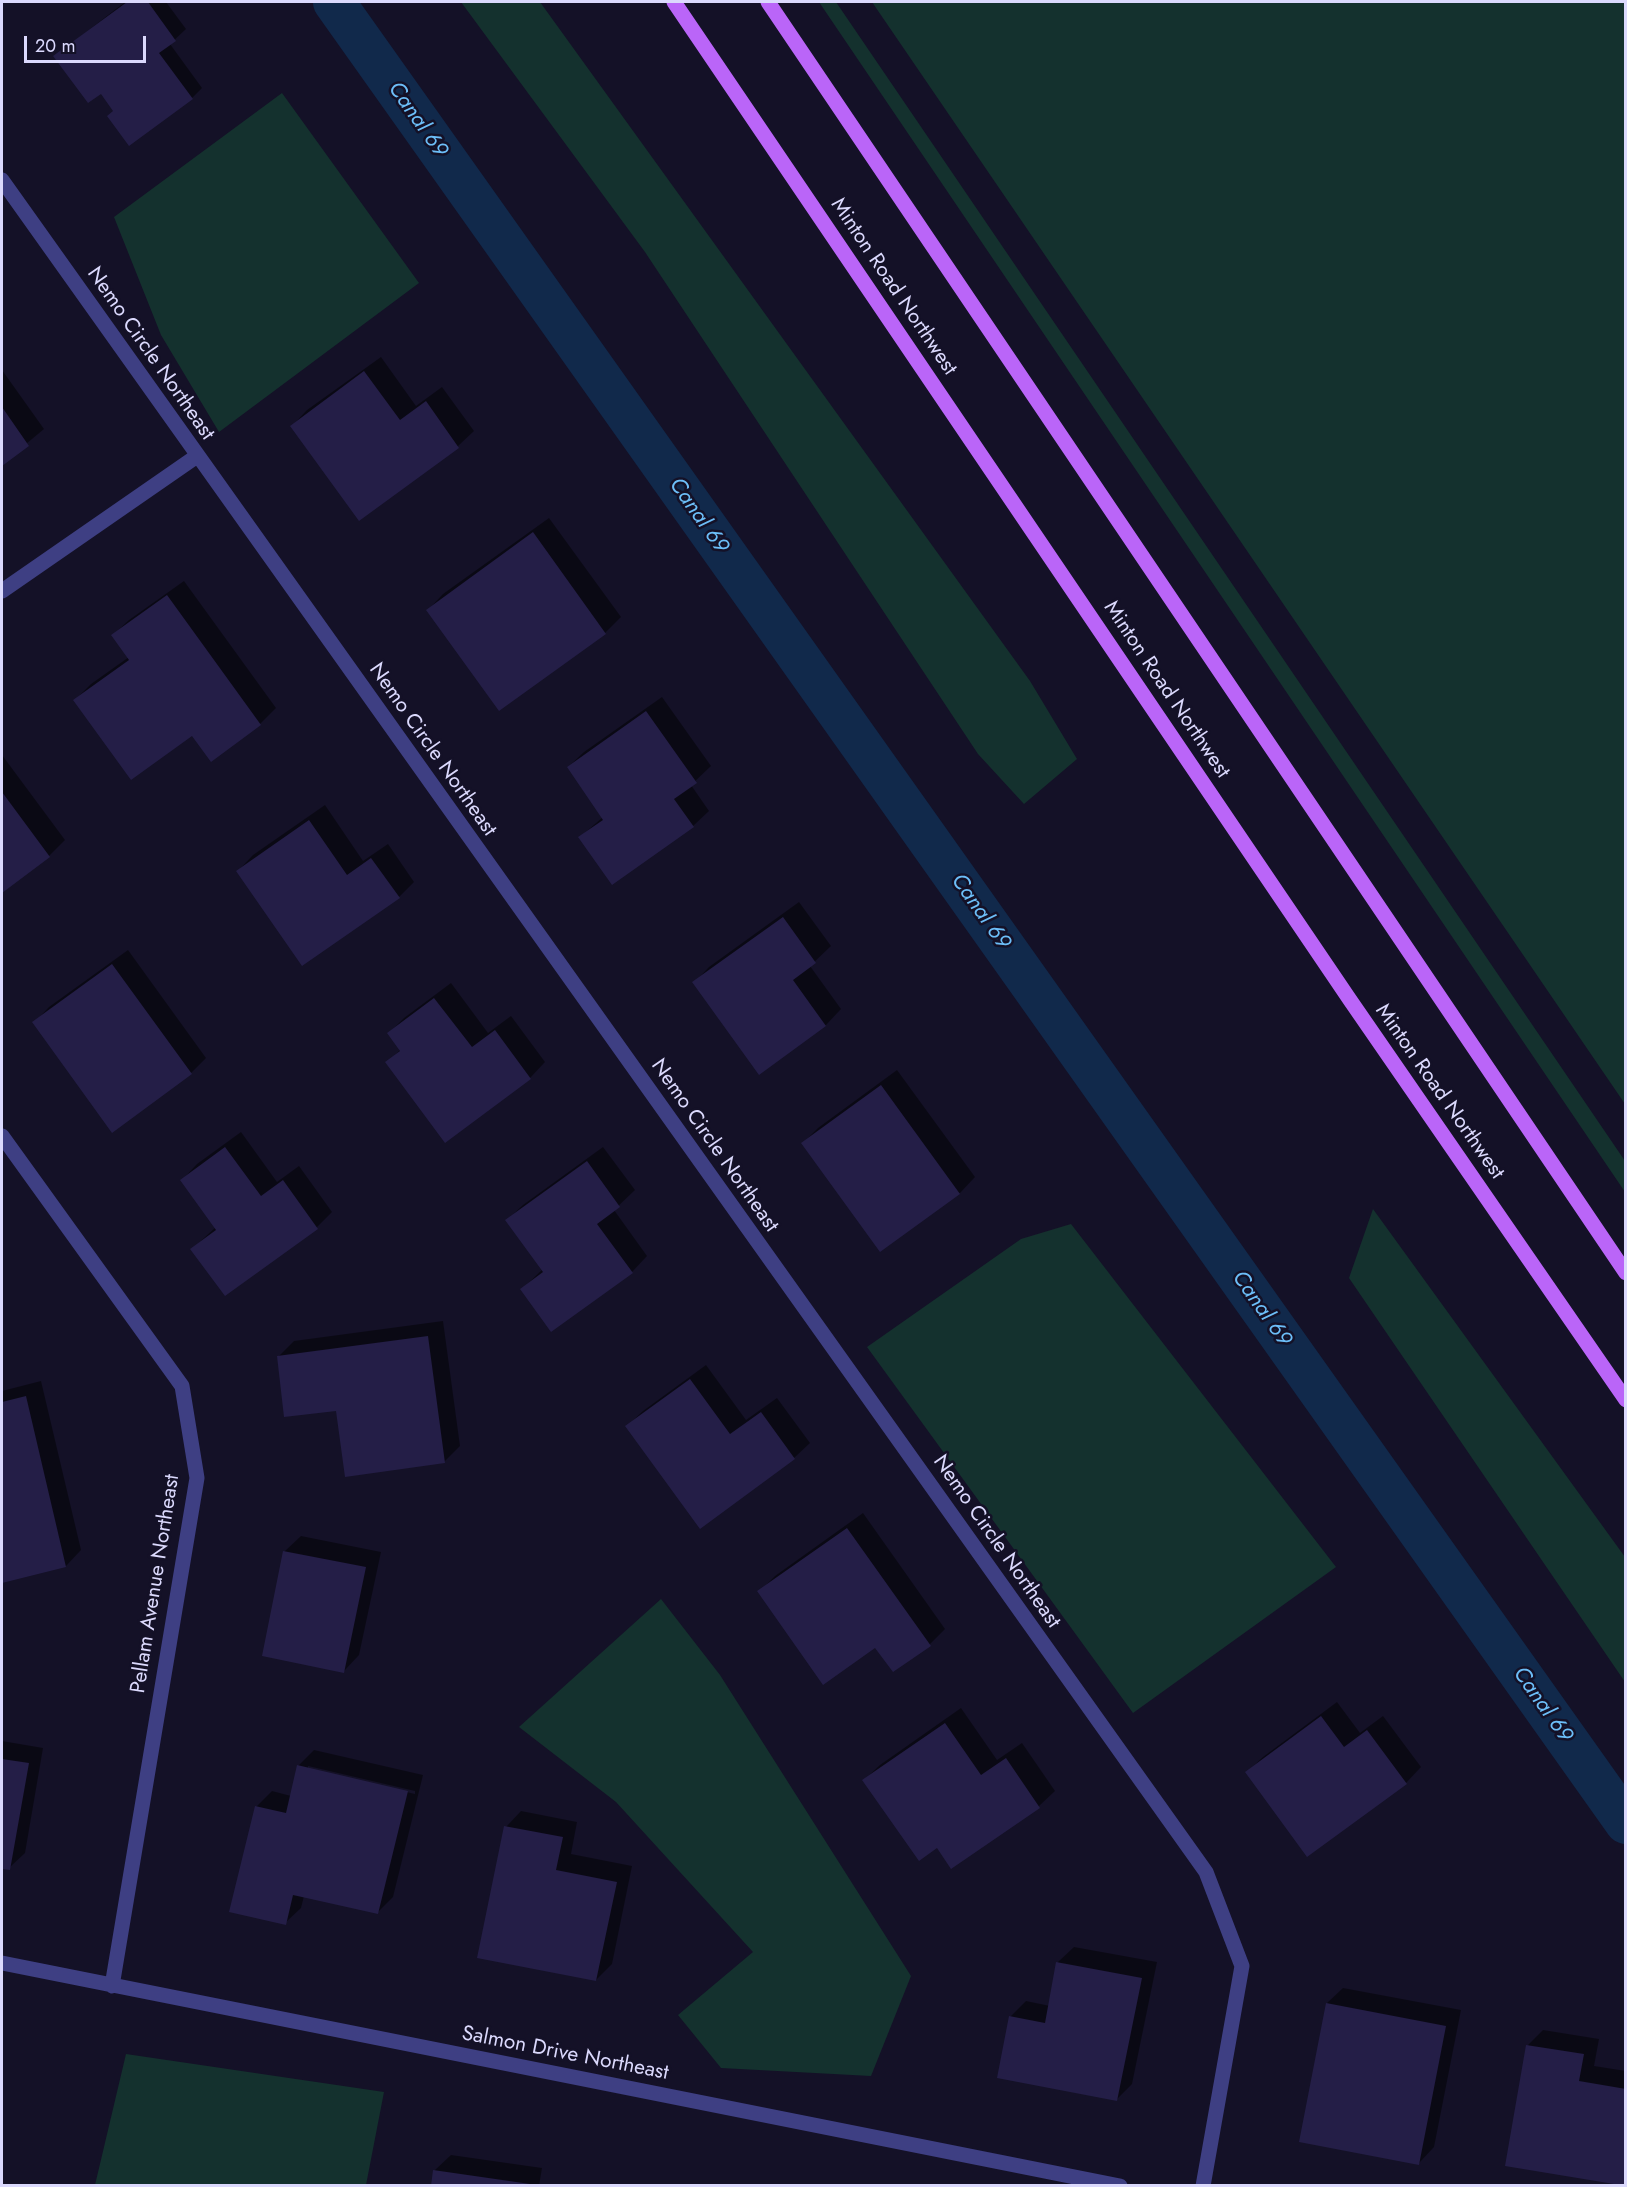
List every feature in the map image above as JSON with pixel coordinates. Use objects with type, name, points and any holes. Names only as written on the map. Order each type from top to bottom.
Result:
[{"type":"main road","name":"Minton Road Northwest","points":[[674,2],[1344,990],[1626,1400]]},
{"type":"main road","points":[[768,2],[1626,1273]]},
{"type":"street","name":"Nemo Circle Northeast","points":[[2,180],[1206,1872],[1242,1966],[1203,2186]]},
{"type":"street","points":[[2,591],[197,456]]},
{"type":"street","name":"Pellam Avenue Northeast","points":[[2,1136],[182,1386],[196,1479],[111,1986]]},
{"type":"street","name":"Salmon Drive Northeast","points":[[2,1963],[1120,2186]]},
{"type":"green space","points":[[461,2],[540,2],[1030,681],[1077,759],[1024,804],[978,754],[645,252]]},
{"type":"green space","points":[[819,2],[836,2],[1625,1161],[1625,1192]]},
{"type":"green space","points":[[872,2],[1625,2],[1625,1104]]},
{"type":"green space","points":[[282,93],[419,283],[219,432],[161,335],[114,217]]},
{"type":"green space","points":[[1373,1209],[1625,1557],[1625,1682],[1349,1278]]},
{"type":"green space","points":[[1071,1224],[1336,1567],[1133,1713],[867,1347],[1021,1239]]},
{"type":"green space","points":[[661,1599],[720,1675],[911,1976],[871,2076],[721,2068],[678,2015],[753,1952],[616,1802],[519,1727]]},
{"type":"green space","points":[[126,2054],[384,2092],[366,2185],[95,2185]]},
{"type":"building","points":[[127,2],[148,2],[176,41],[159,53],[193,99],[129,146],[107,116],[113,111],[101,94],[88,103],[53,56]]},
{"type":"building","points":[[364,371],[400,420],[426,401],[459,448],[359,521],[290,426]]},
{"type":"building","points":[[2,407],[29,446],[2,466]]},
{"type":"building","points":[[533,532],[606,634],[499,711],[426,610]]},
{"type":"building","points":[[167,595],[261,725],[211,762],[192,736],[131,780],[73,700],[129,660],[111,635]]},
{"type":"building","points":[[646,711],[697,783],[674,799],[694,827],[612,885],[578,837],[603,820],[567,767]]},
{"type":"building","points":[[2,792],[50,857],[2,893]]},
{"type":"building","points":[[309,820],[347,875],[371,858],[400,898],[302,966],[236,871]]},
{"type":"building","points":[[783,917],[816,963],[793,980],[826,1026],[759,1075],[692,982]]},
{"type":"building","points":[[112,964],[192,1074],[112,1133],[32,1022]]},
{"type":"building","points":[[434,998],[472,1047],[495,1030],[531,1079],[445,1143],[385,1062],[400,1051],[387,1033]]},
{"type":"building","points":[[881,1085],[960,1194],[880,1252],[801,1143]]},
{"type":"building","points":[[225,1147],[261,1196],[283,1180],[318,1229],[225,1296],[190,1249],[216,1230],[180,1180]]},
{"type":"building","points":[[587,1161],[620,1207],[597,1224],[633,1273],[551,1332],[520,1289],[543,1272],[505,1220]]},
{"type":"building","points":[[428,1336],[445,1463],[345,1477],[336,1411],[284,1417],[277,1356]]},
{"type":"building","points":[[690,1379],[730,1434],[761,1412],[795,1459],[700,1529],[625,1426]]},
{"type":"building","points":[[26,1396],[66,1567],[2,1583],[2,1402]]},
{"type":"building","points":[[847,1528],[931,1646],[893,1672],[875,1648],[823,1685],[757,1591]]},
{"type":"building","points":[[283,1551],[366,1567],[344,1673],[262,1656]]},
{"type":"building","points":[[1321,1716],[1344,1747],[1367,1730],[1407,1784],[1307,1857],[1245,1772]]},
{"type":"building","points":[[945,1723],[981,1775],[1006,1758],[1040,1808],[951,1869],[937,1848],[919,1861],[862,1780]]},
{"type":"building","points":[[2,1759],[29,1763],[10,1870],[2,1869]]},
{"type":"building","points":[[297,1765],[408,1791],[378,1914],[293,1895],[286,1925],[229,1912],[255,1806],[286,1813]]},
{"type":"building","points":[[504,1826],[563,1837],[556,1870],[617,1882],[596,1981],[477,1958]]},
{"type":"building","points":[[1056,1962],[1142,1978],[1117,2101],[997,2078],[1009,2016],[1045,2023]]},
{"type":"building","points":[[1326,2003],[1446,2026],[1419,2165],[1299,2142]]},
{"type":"building","points":[[1526,2045],[1584,2054],[1579,2081],[1626,2089],[1626,2186],[1505,2166]]},
{"type":"building","points":[[433,2170],[530,2184],[530,2186],[431,2186]]},
{"type":"waterway","name":"Canal 69","points":[[334,2],[1626,1823]]}]
